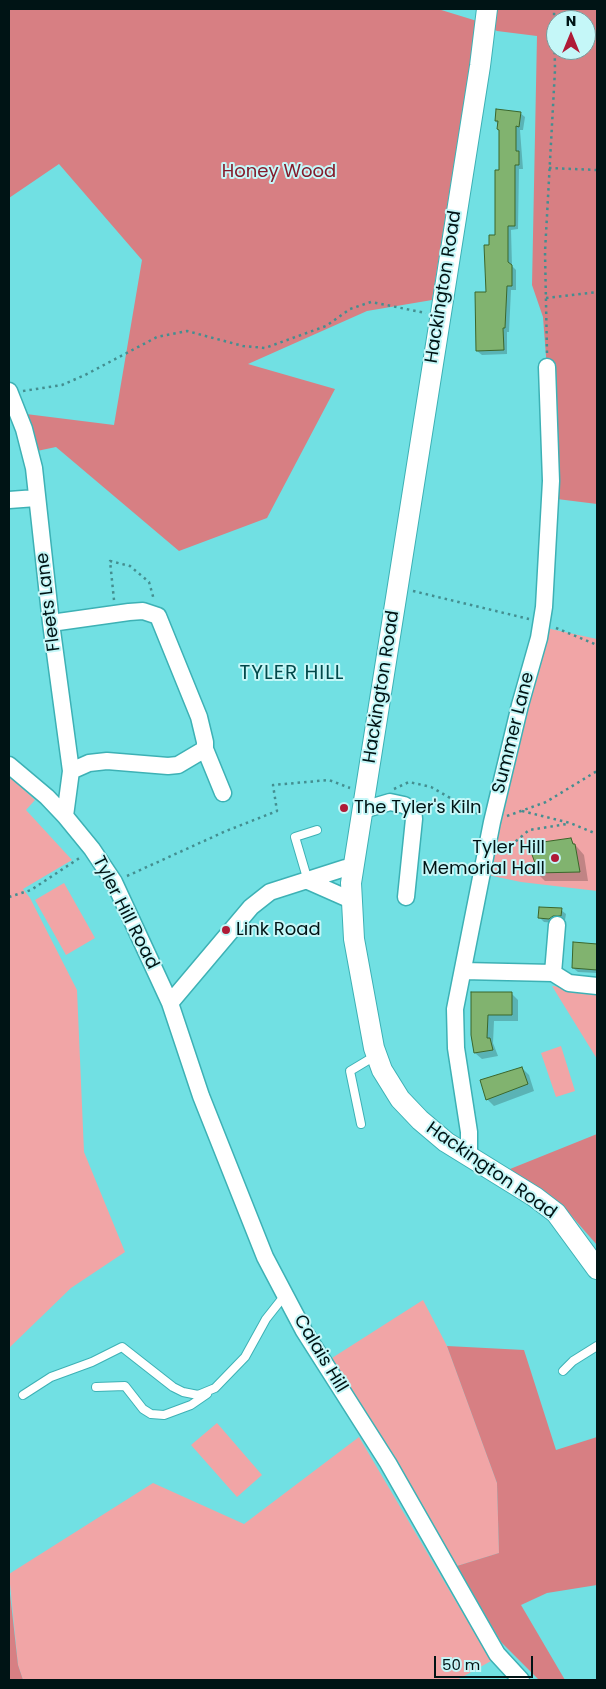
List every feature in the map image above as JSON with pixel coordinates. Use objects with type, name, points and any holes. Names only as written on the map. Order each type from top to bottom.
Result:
[{"type":"street","name":"Hackington Road","points":[[487,9],[480,66],[397,587],[360,800],[351,900],[354,939],[363,995],[377,1056],[382,1070],[406,1106],[446,1142],[535,1197],[556,1213],[597,1269]]},
{"type":"street","name":"Summer Lane","points":[[469,1156],[469,1132],[456,1048],[455,1009],[492,822],[541,622],[551,481],[548,367]]},
{"type":"street","name":"Fleets Lane","points":[[9,392],[24,430],[34,468],[51,623],[71,772],[66,816]]},
{"type":"street","points":[[9,500],[36,498]]},
{"type":"street","points":[[51,623],[116,613],[144,612],[158,616],[199,717],[205,749],[223,793]]},
{"type":"street","points":[[71,772],[89,763],[107,761],[168,766],[178,765],[205,749]]},
{"type":"street","name":"Tyler Hill Road","points":[[9,765],[66,816],[92,849],[114,882],[170,1003]]},
{"type":"street","points":[[360,800],[390,802],[404,805],[413,810],[414,819],[406,897]]},
{"type":"street","points":[[170,1003],[251,907],[270,892],[345,868],[354,868]]},
{"type":"street","points":[[308,881],[351,900]]},
{"type":"street","points":[[553,973],[557,925]]},
{"type":"street","points":[[463,971],[553,973],[569,983],[597,986]]},
{"type":"street","name":"Calais Hill","points":[[170,1003],[201,1096],[261,1248],[304,1331],[388,1463],[497,1654],[521,1680]]},
{"type":"lane","points":[[308,881],[295,837],[317,830]]},
{"type":"lane","points":[[361,1124],[350,1071],[377,1056]]},
{"type":"lane","points":[[96,1388],[125,1386],[142,1410],[151,1414],[164,1415],[191,1405],[215,1388],[245,1357],[266,1319],[286,1295]]},
{"type":"lane","points":[[563,1371],[573,1361],[597,1346]]},
{"type":"lane","points":[[23,1394],[51,1376],[92,1362],[122,1347],[173,1387],[183,1392],[198,1394],[215,1388]]},
{"type":"path","points":[[548,367],[545,252],[555,70],[554,9]]},
{"type":"path","points":[[549,168],[597,170]]},
{"type":"path","points":[[546,298],[597,292]]},
{"type":"path","points":[[9,392],[38,390],[62,385],[85,376],[157,337],[186,331],[243,346],[265,348],[326,326],[350,309],[371,302],[440,315]]},
{"type":"path","points":[[116,613],[110,560],[130,566],[149,582],[158,616]]},
{"type":"path","points":[[397,587],[541,622],[597,645]]},
{"type":"path","points":[[567,824],[521,811],[546,802],[597,771]]},
{"type":"path","points":[[114,882],[226,831],[277,811],[273,785],[328,780],[360,800]]},
{"type":"path","points":[[390,790],[409,782],[431,787],[492,822]]},
{"type":"path","points":[[484,867],[530,830],[570,823],[597,834]]},
{"type":"path","points":[[9,897],[32,890],[92,849]]},
{"type":"shaded area","points":[[546,628],[597,639],[597,891],[521,882],[483,874]]},
{"type":"shaded area","points":[[9,776],[35,800],[26,810],[72,860],[23,889],[30,898],[77,990],[84,1152],[125,1252],[71,1288],[9,1348]]},
{"type":"shaded area","points":[[64,883],[95,938],[66,955],[35,900]]},
{"type":"shaded area","points":[[552,986],[597,990],[597,1059]]},
{"type":"shaded area","points":[[561,1046],[575,1091],[556,1097],[541,1053]]},
{"type":"shaded area","points":[[423,1300],[447,1346],[497,1483],[499,1553],[457,1566],[332,1358]]},
{"type":"shaded area","points":[[217,1423],[262,1475],[237,1497],[191,1445]]},
{"type":"shaded area","points":[[359,1437],[491,1661],[457,1680],[23,1680],[18,1665],[9,1574],[153,1483],[244,1524]]},
{"type":"green space","name":"Honey Wood","points":[[9,9],[438,9],[477,21],[432,300],[367,311],[248,364],[335,389],[267,518],[179,551],[56,447],[37,451],[26,414],[114,425],[142,260],[59,164],[9,198]]},
{"type":"green space","points":[[490,9],[597,9],[597,504],[557,499],[543,317],[532,285],[537,36],[497,31],[491,28]]},
{"type":"green space","points":[[597,1134],[597,1245],[569,1213],[510,1169]]},
{"type":"green space","points":[[447,1346],[524,1350],[556,1450],[597,1437],[597,1585],[547,1593],[521,1605],[565,1680],[539,1680],[501,1642],[457,1566],[499,1553],[497,1483]]},
{"type":"green space","points":[[9,1585],[18,1665],[23,1680],[9,1680]]},
{"type":"building","points":[[496,109],[521,112],[519,127],[516,126],[516,151],[519,151],[519,165],[515,165],[515,226],[508,226],[508,262],[512,265],[512,286],[507,286],[505,328],[503,328],[504,350],[476,351],[475,292],[486,292],[484,245],[489,245],[489,235],[495,235],[495,170],[499,170],[499,130],[497,129],[498,121],[495,121]]},
{"type":"building","name":"Tyler Hill Memorial Hall","points":[[571,838],[573,844],[575,844],[580,872],[535,873],[535,863],[531,852],[543,842]]},
{"type":"building","points":[[539,907],[562,908],[561,916],[553,916],[549,919],[538,918]]},
{"type":"building","points":[[573,942],[597,944],[597,970],[572,968]]},
{"type":"building","points":[[471,992],[512,992],[512,1015],[488,1015],[487,1038],[490,1038],[493,1050],[474,1053],[471,1035]]},
{"type":"building","points":[[522,1067],[528,1084],[486,1100],[480,1080]]},
{"type":"place","name":"The Tyler's Kiln","points":[[344,808]]},
{"type":"place","name":"Tyler Hill Memorial Hall","points":[[555,858]]},
{"type":"place","name":"Link Road","points":[[226,930]]},
{"type":"district","name":"TYLER HILL","points":[[292,674]]}]
